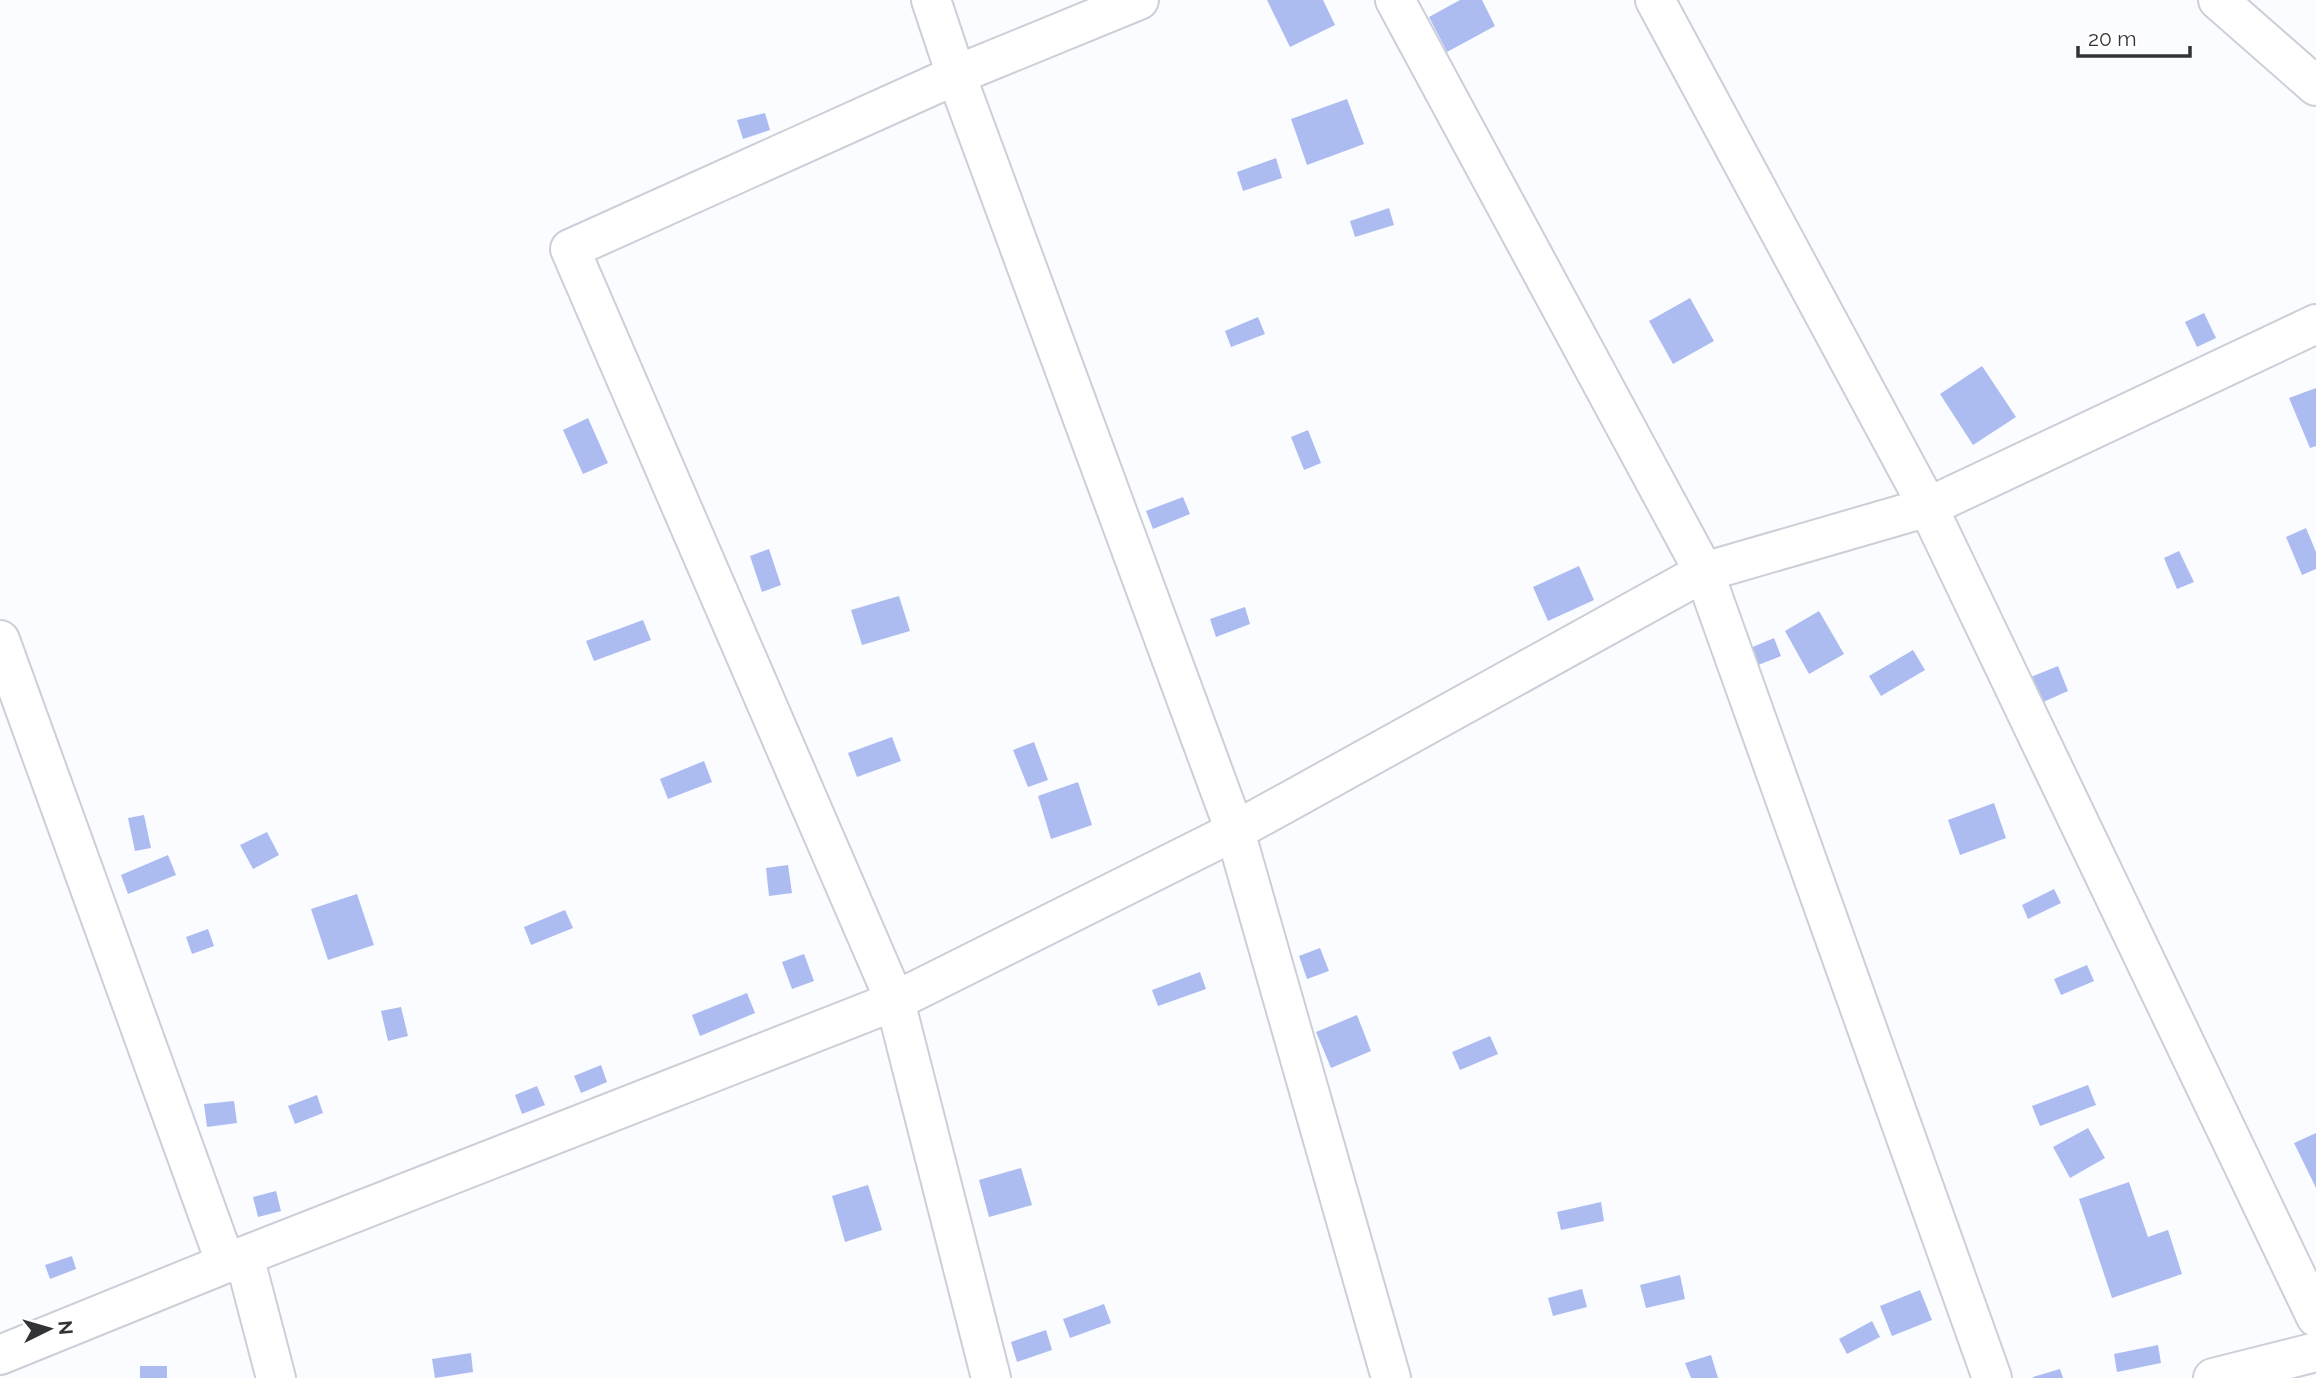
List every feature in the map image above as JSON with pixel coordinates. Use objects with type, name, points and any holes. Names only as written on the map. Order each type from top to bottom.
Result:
[{"type":"street","points":[[931,0],[956,75],[1235,831],[1391,1378]]},
{"type":"street","points":[[991,1378],[895,1001],[570,249],[956,75],[1139,0]]},
{"type":"street","points":[[1395,0],[1704,572],[1992,1378]]},
{"type":"street","points":[[1655,0],[1928,507],[2316,1317]]},
{"type":"street","points":[[2218,0],[2316,86]]},
{"type":"street","points":[[0,1355],[895,1001],[1235,831],[1704,572],[1928,507],[2316,324]]},
{"type":"street","points":[[0,640],[235,1260],[276,1378]]},
{"type":"street","points":[[2213,1378],[2316,1352]]},
{"type":"building","points":[[1267,0],[1323,0],[1335,25],[1290,47]]},
{"type":"building","points":[[1460,0],[1482,0],[1495,26],[1447,52],[1429,17]]},
{"type":"building","points":[[1347,99],[1364,144],[1307,165],[1291,119]]},
{"type":"building","points":[[765,113],[770,130],[743,139],[737,120]]},
{"type":"building","points":[[1276,158],[1282,178],[1243,191],[1237,172]]},
{"type":"building","points":[[1389,208],[1394,225],[1355,237],[1350,221]]},
{"type":"building","points":[[1690,298],[1714,341],[1673,364],[1649,321]]},
{"type":"building","points":[[2204,313],[2216,338],[2197,347],[2185,322]]},
{"type":"building","points":[[1258,317],[1265,334],[1231,347],[1225,331]]},
{"type":"building","points":[[1982,366],[2016,417],[1973,445],[1940,394]]},
{"type":"building","points":[[2316,388],[2316,446],[2310,448],[2289,398]]},
{"type":"building","points":[[588,418],[608,463],[583,474],[563,430]]},
{"type":"building","points":[[1308,430],[1321,463],[1304,470],[1291,437]]},
{"type":"building","points":[[1183,497],[1190,514],[1153,529],[1146,511]]},
{"type":"building","points":[[2306,528],[2316,552],[2316,569],[2302,575],[2286,537]]},
{"type":"building","points":[[769,549],[781,585],[762,592],[750,556]]},
{"type":"building","points":[[2179,551],[2194,582],[2177,589],[2164,558]]},
{"type":"building","points":[[1579,566],[1594,600],[1548,621],[1533,587]]},
{"type":"building","points":[[899,596],[910,631],[862,645],[851,610]]},
{"type":"building","points":[[1245,607],[1250,624],[1216,637],[1210,619]]},
{"type":"building","points":[[1819,611],[1844,654],[1809,674],[1785,631]]},
{"type":"building","points":[[643,620],[651,640],[594,661],[586,641]]},
{"type":"building","points":[[1774,638],[1781,656],[1748,669],[1741,652]]},
{"type":"building","points":[[1913,650],[1925,670],[1881,696],[1869,676]]},
{"type":"building","points":[[2058,666],[2068,691],[2041,703],[2031,677]]},
{"type":"building","points":[[892,737],[901,761],[857,777],[848,753]]},
{"type":"building","points":[[1034,742],[1048,780],[1028,787],[1013,750]]},
{"type":"building","points":[[704,761],[712,782],[668,799],[660,779]]},
{"type":"building","points":[[1078,782],[1092,825],[1051,839],[1038,796]]},
{"type":"building","points":[[1994,803],[2006,838],[1960,855],[1948,820]]},
{"type":"building","points":[[144,815],[151,848],[135,851],[128,818]]},
{"type":"building","points":[[267,832],[279,855],[253,869],[240,845]]},
{"type":"building","points":[[168,855],[176,875],[128,894],[121,875]]},
{"type":"building","points":[[788,865],[792,893],[769,896],[766,868]]},
{"type":"building","points":[[2054,889],[2061,903],[2028,919],[2022,905]]},
{"type":"building","points":[[357,894],[374,945],[328,960],[311,909]]},
{"type":"building","points":[[565,910],[573,928],[531,945],[524,927]]},
{"type":"building","points":[[208,929],[214,946],[192,954],[186,937]]},
{"type":"building","points":[[1320,948],[1329,971],[1307,979],[1299,956]]},
{"type":"building","points":[[804,954],[814,981],[792,989],[782,962]]},
{"type":"building","points":[[2087,965],[2094,981],[2061,995],[2054,979]]},
{"type":"building","points":[[1200,972],[1206,989],[1158,1006],[1152,990]]},
{"type":"building","points":[[747,993],[755,1013],[700,1036],[692,1015]]},
{"type":"building","points":[[401,1007],[408,1036],[388,1041],[381,1011]]},
{"type":"building","points":[[1357,1015],[1371,1051],[1331,1068],[1316,1032]]},
{"type":"building","points":[[1490,1036],[1498,1054],[1460,1070],[1452,1052]]},
{"type":"building","points":[[601,1065],[607,1082],[581,1093],[574,1076]]},
{"type":"building","points":[[2088,1085],[2096,1105],[2040,1126],[2032,1106]]},
{"type":"building","points":[[537,1086],[545,1105],[522,1114],[515,1095]]},
{"type":"building","points":[[317,1095],[323,1113],[295,1124],[288,1106]]},
{"type":"building","points":[[234,1101],[237,1123],[207,1127],[204,1104]]},
{"type":"building","points":[[2088,1128],[2105,1158],[2070,1178],[2053,1147]]},
{"type":"building","points":[[2316,1133],[2316,1188],[2294,1143]]},
{"type":"building","points":[[1021,1168],[1032,1205],[989,1217],[979,1180]]},
{"type":"building","points":[[2129,1182],[2148,1237],[2168,1230],[2182,1274],[2112,1298],[2079,1199]]},
{"type":"building","points":[[868,1185],[882,1230],[845,1242],[832,1196]]},
{"type":"building","points":[[276,1191],[281,1211],[258,1217],[253,1197]]},
{"type":"building","points":[[1601,1202],[1604,1221],[1561,1230],[1557,1212]]},
{"type":"building","points":[[72,1256],[76,1269],[50,1279],[45,1265]]},
{"type":"building","points":[[1680,1275],[1685,1299],[1646,1308],[1640,1285]]},
{"type":"building","points":[[1582,1289],[1587,1307],[1553,1316],[1548,1298]]},
{"type":"building","points":[[1920,1290],[1932,1320],[1892,1336],[1880,1306]]},
{"type":"building","points":[[1104,1304],[1111,1323],[1070,1338],[1063,1319]]},
{"type":"building","points":[[1872,1321],[1880,1337],[1847,1354],[1839,1339]]},
{"type":"building","points":[[1046,1330],[1052,1350],[1017,1362],[1011,1342]]},
{"type":"building","points":[[2158,1345],[2161,1363],[2117,1372],[2114,1354]]},
{"type":"building","points":[[471,1353],[473,1372],[435,1378],[432,1359]]},
{"type":"building","points":[[1711,1355],[1718,1378],[1691,1378],[1685,1363]]},
{"type":"building","points":[[140,1366],[167,1366],[167,1378],[140,1378]]},
{"type":"building","points":[[2060,1369],[2063,1378],[2033,1378],[2033,1377]]}]
